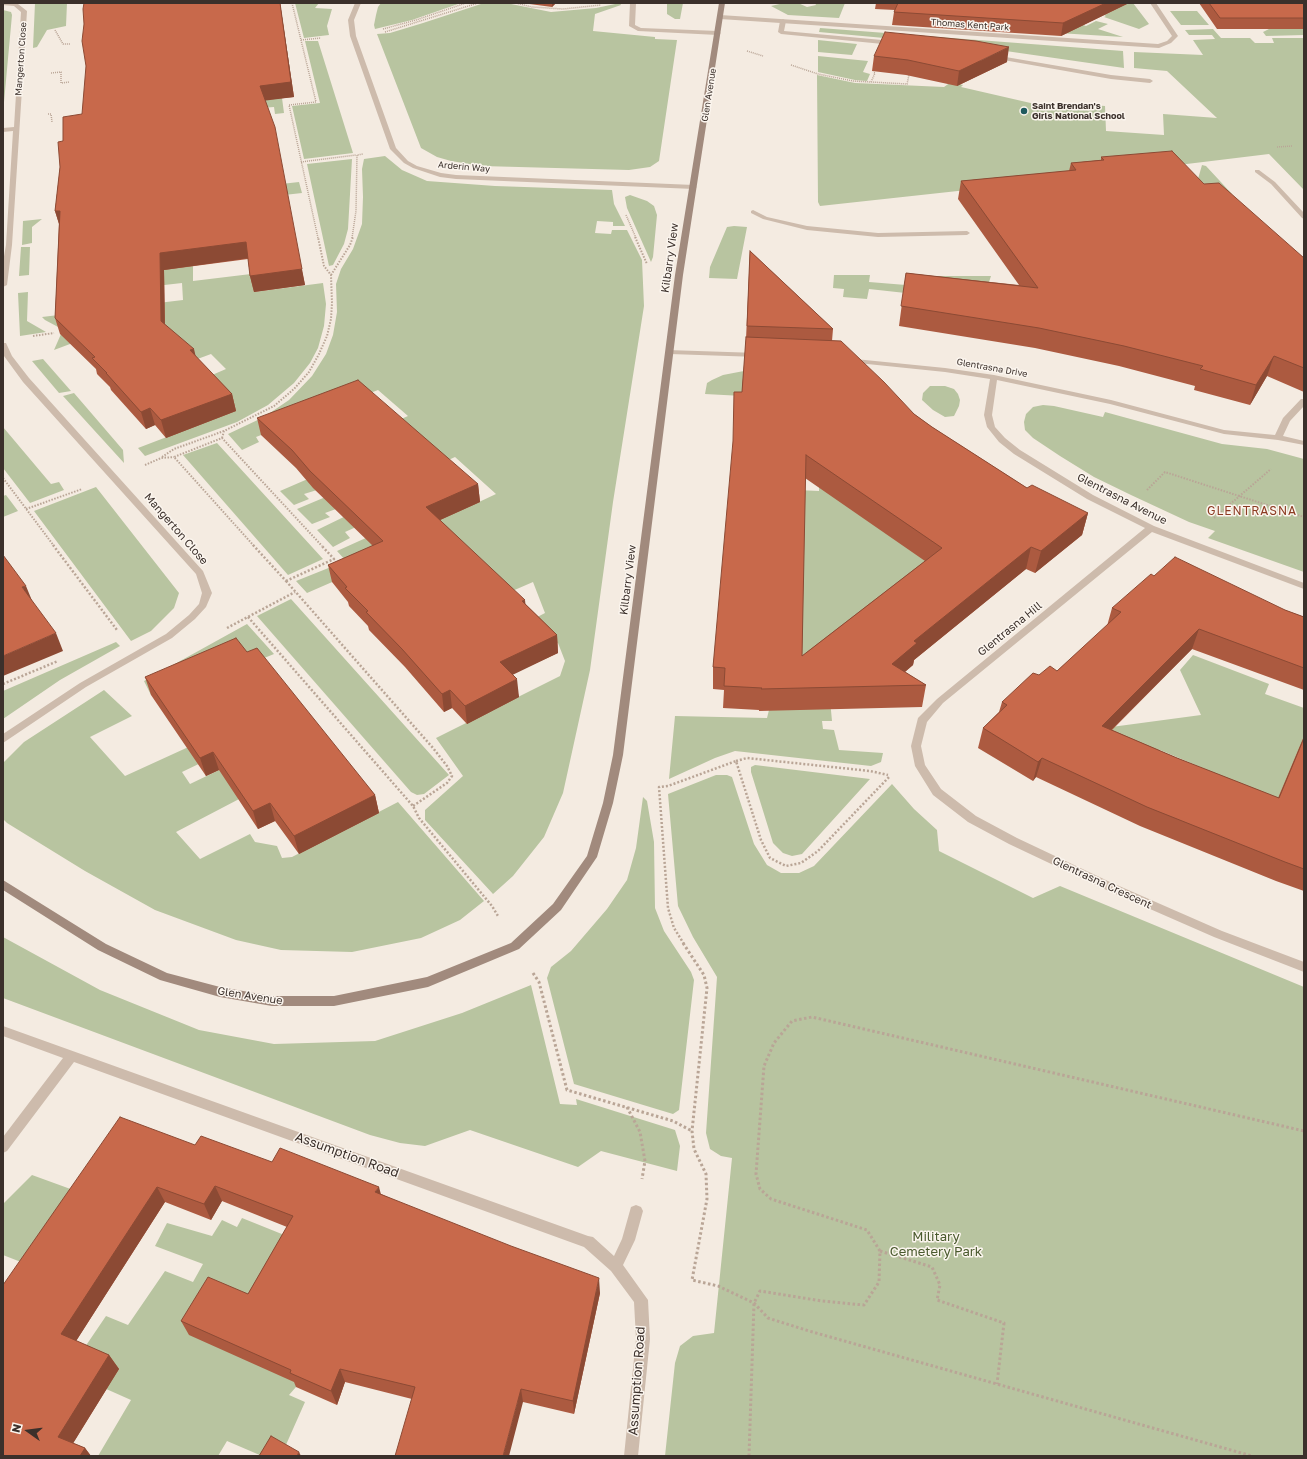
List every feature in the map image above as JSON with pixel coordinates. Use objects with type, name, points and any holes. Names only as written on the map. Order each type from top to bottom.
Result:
[{"type":"street","name":"Mangerton Close","points":[[3,3],[16,6],[24,11],[10,245],[3,285]]},
{"type":"street","name":"Arderin Way","points":[[358,3],[351,20],[353,36],[393,149],[399,156],[410,164],[440,175],[456,177],[694,187]]},
{"type":"street","points":[[633,3],[632,26],[640,30],[718,33]]},
{"type":"street","name":"Glen Avenue","points":[[694,187],[722,3]]},
{"type":"street","name":"Thomas Kent Park","points":[[720,17],[1160,46],[1169,42],[1175,36],[1172,28],[1153,3]]},
{"type":"street","points":[[783,21],[781,32],[903,44]]},
{"type":"street","points":[[988,56],[1096,75],[1150,81]]},
{"type":"street","points":[[3,130],[16,129]]},
{"type":"street","points":[[1257,171],[1273,184],[1304,217]]},
{"type":"street","name":"Kilbarry View","points":[[515,946],[557,906],[592,857],[608,803],[618,755],[679,276],[694,187]]},
{"type":"street","points":[[753,212],[766,218],[808,228],[870,234],[967,233]]},
{"type":"street","name":"Mangerton Close","points":[[3,345],[8,356],[26,380],[200,573],[207,593],[203,605],[192,617],[170,636],[83,685],[3,739]]},
{"type":"street","points":[[670,352],[763,356]]},
{"type":"street","name":"Glentrasna Drive","points":[[840,359],[923,367],[994,377],[1111,402],[1224,432],[1278,438],[1304,443]]},
{"type":"street","name":"Glentrasna Avenue","points":[[994,377],[988,415],[991,427],[1002,440],[1017,452],[1090,497],[1123,515],[1151,528],[1304,586]]},
{"type":"street","points":[[1278,438],[1286,420],[1304,401]]},
{"type":"street","name":"Glentrasna Hill","points":[[920,766],[916,746],[922,721],[940,701],[1151,528]]},
{"type":"street","name":"Glentrasna Crescent","points":[[920,766],[938,792],[972,819],[1013,841],[1106,886],[1218,934],[1304,967]]},
{"type":"street","name":"Glen Avenue","points":[[3,884],[102,947],[164,977],[220,992],[272,1001],[334,1002],[428,982],[515,946]]},
{"type":"street","name":"Assumption Road","points":[[3,1031],[588,1242],[616,1266],[641,1300],[643,1339],[631,1456]]},
{"type":"street","points":[[3,1147],[71,1056]]},
{"type":"street","points":[[616,1266],[628,1240],[636,1211]]},
{"type":"path","points":[[292,3],[316,102],[289,105],[324,266],[331,275]]},
{"type":"path","points":[[371,33],[373,31],[416,20],[466,3]]},
{"type":"path","points":[[353,36],[388,31],[478,3]]},
{"type":"path","points":[[516,3],[532,7],[554,9],[577,9],[598,6]]},
{"type":"path","points":[[56,30],[63,44],[70,44]]},
{"type":"path","points":[[302,40],[315,39]]},
{"type":"path","points":[[818,74],[853,81],[907,84],[909,75]]},
{"type":"path","points":[[52,117],[52,122]]},
{"type":"path","points":[[301,162],[393,149]]},
{"type":"path","points":[[161,458],[174,449],[224,431],[274,406],[294,390],[309,372],[327,336],[332,303],[331,275],[350,245],[354,233],[357,155]]},
{"type":"path","points":[[626,184],[620,196],[630,226],[648,265],[679,276]]},
{"type":"path","points":[[47,334],[54,333]]},
{"type":"path","points":[[222,438],[224,431]]},
{"type":"path","points":[[222,438],[174,457],[286,581],[447,766],[452,776],[447,783],[413,806]]},
{"type":"path","points":[[222,438],[334,559],[286,581]]},
{"type":"path","points":[[1123,515],[1165,472],[1240,495],[1304,517]]},
{"type":"path","points":[[1210,522],[1260,477]]},
{"type":"path","points":[[3,478],[108,619]]},
{"type":"path","points":[[26,509],[67,494]]},
{"type":"path","points":[[260,610],[295,592]]},
{"type":"path","points":[[248,617],[413,806],[419,818],[492,906],[515,946],[539,982],[567,1090],[673,1121],[692,1131]]},
{"type":"path","points":[[3,684],[61,660]]},
{"type":"path","points":[[736,761],[761,840],[770,858],[786,866],[801,863],[818,851],[890,775],[870,771],[747,758],[736,761],[668,786],[658,787],[668,908],[674,928],[704,975],[707,988],[692,1131],[694,1148],[706,1174],[707,1199],[692,1280],[718,1286],[754,1303],[768,1318],[808,1331],[1252,1456]]},
{"type":"path","points":[[749,1456],[754,1303],[760,1291],[822,1301],[864,1305],[879,1282],[880,1251],[867,1230],[771,1199],[760,1189],[756,1174],[764,1066],[774,1043],[792,1021],[812,1017],[1304,1131]]},
{"type":"path","points":[[627,1107],[640,1132],[645,1161],[636,1211]]},
{"type":"path","points":[[880,1251],[932,1267],[940,1285],[937,1300],[1004,1323],[997,1384]]},
{"type":"green space","points":[[35,3],[67,3],[66,26],[47,30],[37,47],[33,48]]},
{"type":"green space","points":[[295,3],[319,3],[315,8],[332,9],[327,26],[329,35],[304,38]]},
{"type":"green space","points":[[381,3],[461,3],[412,20],[375,29],[374,25],[376,15],[378,7]]},
{"type":"green space","points":[[484,3],[506,3],[551,12],[596,8],[620,3],[621,5],[595,14],[593,31],[655,37],[655,39],[677,40],[659,161],[650,167],[629,170],[482,166],[437,157],[421,148],[377,34],[390,33]]},
{"type":"green space","points":[[667,3],[683,3],[680,19],[675,19],[667,14]]},
{"type":"green space","points":[[784,3],[798,3],[807,7],[816,5],[815,3],[845,3],[839,18],[788,15],[771,6]]},
{"type":"green space","points":[[1121,3],[1133,3],[1149,24],[1139,29],[1104,17],[1106,16],[1104,15],[1112,11]]},
{"type":"green space","points":[[1304,6],[1304,35],[1266,36],[1263,32],[1269,29],[1281,29]]},
{"type":"green space","points":[[3,10],[11,12],[12,15],[3,113]]},
{"type":"green space","points":[[1170,11],[1197,11],[1209,25],[1181,25]]},
{"type":"green space","points":[[1045,12],[1086,26],[1096,21],[1108,24],[1098,29],[1123,37],[977,28]]},
{"type":"green space","points":[[820,28],[1123,51],[1124,68],[971,46],[819,32]]},
{"type":"green space","name":"Saint Brendan's Girls National School","points":[[1213,29],[1221,38],[1250,38],[1255,43],[1274,43],[1272,38],[1304,38],[1304,190],[1269,154],[1022,184],[820,206],[818,202],[817,75],[855,83],[944,87],[951,82],[963,85],[961,87],[1061,110],[1067,103],[1105,106],[1106,131],[1164,135],[1163,114],[1217,118],[1167,71],[1134,68],[1134,52],[1203,55],[1193,40],[1215,39],[1212,35],[1189,35],[1185,30]]},
{"type":"green space","points":[[818,40],[857,44],[852,55],[818,52]]},
{"type":"green space","points":[[305,41],[318,41],[353,153],[304,159],[292,106],[320,103]]},
{"type":"green space","points":[[818,56],[868,61],[863,72],[870,74],[867,81],[818,72]]},
{"type":"green space","points":[[282,98],[284,113],[275,114],[274,107],[260,108],[192,194],[299,182],[302,193],[203,204],[193,266],[193,281],[251,274],[254,292],[323,283],[326,304],[324,326],[318,348],[310,363],[294,383],[268,405],[237,422],[145,456],[138,448],[219,417],[205,378],[226,369],[211,354],[176,367],[78,341],[54,350],[61,334],[60,328],[42,317],[183,300],[182,283],[138,288],[240,103]]},
{"type":"green space","points":[[385,156],[402,170],[427,181],[495,186],[612,190],[614,204],[625,226],[613,226],[613,222],[597,221],[595,233],[611,234],[612,230],[627,230],[642,260],[644,306],[613,502],[590,670],[563,793],[544,837],[513,876],[493,894],[425,820],[425,810],[463,776],[436,738],[560,676],[565,661],[558,643],[551,646],[499,637],[545,613],[533,582],[503,595],[385,559],[307,593],[296,581],[346,561],[337,551],[368,537],[479,502],[496,494],[455,457],[416,475],[378,429],[408,416],[378,390],[256,437],[259,442],[242,450],[228,434],[264,417],[289,400],[312,376],[326,354],[333,335],[337,312],[336,284],[341,269],[353,249],[362,224],[362,169],[364,159]]},
{"type":"green space","points":[[352,159],[348,229],[344,244],[333,265],[329,266],[307,164]]},
{"type":"green space","points":[[1202,165],[1206,166],[1232,194],[1220,199],[1198,179]]},
{"type":"green space","points":[[630,195],[647,201],[654,206],[657,215],[653,257],[651,262],[627,208],[625,197]]},
{"type":"green space","points":[[42,219],[32,227],[32,243],[22,245],[23,221]]},
{"type":"green space","points":[[727,227],[747,227],[737,279],[709,278],[710,267]]},
{"type":"green space","points":[[21,247],[30,247],[29,275],[19,276]]},
{"type":"green space","points":[[834,275],[870,275],[869,282],[906,285],[907,276],[991,276],[989,282],[942,297],[869,289],[867,299],[843,297],[844,289],[833,288]]},
{"type":"green space","points":[[28,292],[27,321],[46,332],[20,336],[18,293]]},
{"type":"green space","points":[[43,359],[71,391],[59,393],[32,361]]},
{"type":"green space","points":[[749,370],[818,400],[705,394],[707,383],[712,380],[723,375]]},
{"type":"green space","points":[[930,386],[945,386],[954,389],[958,394],[960,400],[959,406],[954,416],[945,417],[933,410],[922,400],[923,393]]},
{"type":"green space","points":[[74,393],[123,450],[124,463],[63,396]]},
{"type":"green space","points":[[1043,405],[1103,417],[1105,412],[1222,444],[1267,449],[1304,459],[1304,572],[1208,538],[1215,531],[1189,522],[1131,495],[1094,477],[1060,456],[1033,438],[1025,430],[1024,422],[1026,414],[1033,407]]},
{"type":"green space","points":[[3,427],[51,484],[59,482],[64,490],[30,503],[3,468]]},
{"type":"green space","points":[[217,443],[323,559],[288,575],[183,455]]},
{"type":"green space","points":[[819,473],[958,541],[826,657],[832,721],[822,721],[823,729],[834,730],[839,750],[883,753],[881,762],[871,766],[735,751],[715,758],[669,779],[675,716],[767,718],[769,710],[774,489],[819,491]]},
{"type":"green space","points":[[317,475],[317,490],[304,494],[309,499],[294,505],[280,491]]},
{"type":"green space","points":[[96,487],[179,593],[174,608],[151,631],[131,641],[34,511]]},
{"type":"green space","points":[[335,493],[336,509],[325,513],[330,517],[312,524],[297,509]]},
{"type":"green space","points":[[6,495],[18,511],[3,517],[3,496]]},
{"type":"green space","points":[[354,512],[365,523],[345,532],[350,538],[333,547],[317,530]]},
{"type":"green space","points":[[291,599],[449,775],[424,794],[417,795],[411,792],[257,616]]},
{"type":"green space","points":[[247,624],[274,654],[257,661],[248,652],[151,695],[144,681]]},
{"type":"green space","points":[[116,642],[120,646],[60,680],[3,719],[3,691]]},
{"type":"green space","points":[[1193,655],[1269,684],[1265,694],[1304,708],[1304,807],[1274,810],[1205,769],[1160,750],[1156,760],[1089,730],[1201,715],[1180,670]]},
{"type":"green space","points":[[104,690],[132,716],[90,737],[125,776],[195,744],[207,760],[182,772],[190,784],[244,758],[264,786],[176,832],[200,859],[250,834],[255,842],[277,846],[282,858],[292,857],[398,802],[484,901],[460,920],[421,938],[352,952],[281,950],[236,940],[155,910],[85,871],[7,823],[3,819],[3,763],[24,742]]},
{"type":"green space","points":[[755,765],[870,779],[802,854],[792,856],[783,853],[773,843],[751,772],[751,767]]},
{"type":"green space","name":"Military Cemetery Park","points":[[716,775],[727,775],[732,777],[754,844],[767,865],[781,873],[799,873],[814,866],[892,784],[914,809],[937,830],[939,851],[1033,898],[1060,886],[1304,987],[1304,1456],[665,1456],[675,1363],[680,1346],[693,1336],[714,1333],[732,1158],[721,1156],[710,1149],[706,1133],[717,977],[693,937],[678,906],[668,794]]},
{"type":"green space","points":[[643,797],[647,801],[654,842],[655,908],[664,931],[691,972],[694,980],[679,1110],[673,1114],[574,1084],[547,978],[551,967],[571,951],[607,909],[627,880],[636,848]]},
{"type":"green space","points":[[3,937],[100,990],[199,1030],[274,1044],[375,1041],[462,1013],[531,985],[560,1104],[577,1105],[576,1099],[675,1130],[680,1146],[677,1171],[601,1151],[578,1167],[470,1130],[425,1146],[400,1143],[370,1135],[3,998]]},
{"type":"green space","points":[[32,1175],[76,1191],[26,1264],[3,1255],[3,1204]]},
{"type":"green space","points":[[242,1218],[324,1251],[296,1387],[289,1395],[305,1402],[281,1456],[262,1456],[227,1441],[218,1456],[98,1456],[131,1400],[68,1372],[106,1316],[128,1325],[165,1271],[193,1282],[203,1264],[155,1246],[167,1223],[212,1236],[222,1220],[237,1227]]},
{"type":"building","points":[[84,3],[280,3],[291,82],[260,86],[275,127],[302,269],[250,276],[246,242],[160,253],[161,321],[194,349],[190,350],[232,394],[161,420],[150,408],[141,412],[92,358],[95,357],[55,318],[60,211],[55,211],[60,167],[58,142],[63,141],[63,117],[82,114],[86,66],[82,41]]},
{"type":"building","points":[[898,3],[1106,3],[1063,23],[894,12]]},
{"type":"building","points":[[1209,3],[1304,3],[1304,18],[1220,18]]},
{"type":"building","points":[[885,32],[976,41],[1009,47],[959,71],[908,60],[874,56]]},
{"type":"building","points":[[1172,151],[1204,184],[1219,183],[1304,258],[1304,368],[1274,356],[1256,385],[1200,369],[1203,366],[1124,346],[1039,328],[901,306],[906,273],[1038,288],[961,181],[1076,170],[1071,163],[1104,160],[1101,157]]},
{"type":"building","points":[[750,251],[833,329],[747,326]]},
{"type":"building","points":[[746,337],[841,341],[884,382],[914,414],[932,427],[1027,488],[1032,485],[1088,513],[1041,551],[1031,547],[914,641],[917,643],[892,664],[926,685],[761,689],[762,688],[724,686],[725,668],[713,667],[733,441],[734,392],[742,392]],"holes":[[[806,455],[942,548],[802,656]]]},
{"type":"building","points":[[358,380],[478,484],[426,507],[525,600],[522,601],[557,635],[500,662],[517,679],[465,706],[450,690],[442,694],[402,649],[366,612],[368,611],[345,588],[347,587],[328,565],[383,541],[310,471],[292,450],[257,418]]},
{"type":"building","points":[[3,555],[26,586],[22,587],[56,633],[3,656]]},
{"type":"building","points":[[1175,557],[1285,610],[1304,617],[1304,668],[1199,629],[1102,726],[1177,758],[1279,798],[1304,738],[1304,869],[1147,807],[1042,758],[1038,762],[983,728],[1007,705],[1002,702],[1033,673],[1039,675],[1050,666],[1057,671],[1121,612],[1112,608],[1151,574],[1154,576]]},
{"type":"building","points":[[236,638],[247,652],[257,648],[375,795],[294,836],[270,803],[253,811],[213,752],[200,758],[145,677]]},
{"type":"building","points":[[120,1117],[195,1145],[201,1136],[272,1162],[280,1148],[379,1187],[375,1192],[511,1246],[599,1278],[573,1401],[521,1389],[503,1456],[395,1456],[415,1387],[340,1369],[331,1391],[290,1373],[291,1370],[181,1321],[208,1277],[248,1294],[293,1216],[215,1186],[204,1204],[157,1187],[61,1334],[109,1355],[58,1437],[85,1448],[80,1456],[3,1456],[3,1285]]},
{"type":"building","points":[[271,1436],[299,1452],[297,1456],[259,1456]]},
{"type":"place","name":"Saint Brendan's Girls National School","points":[[1024,111]]},
{"type":"district","name":"GLENTRASNA","points":[[1252,511]]}]
